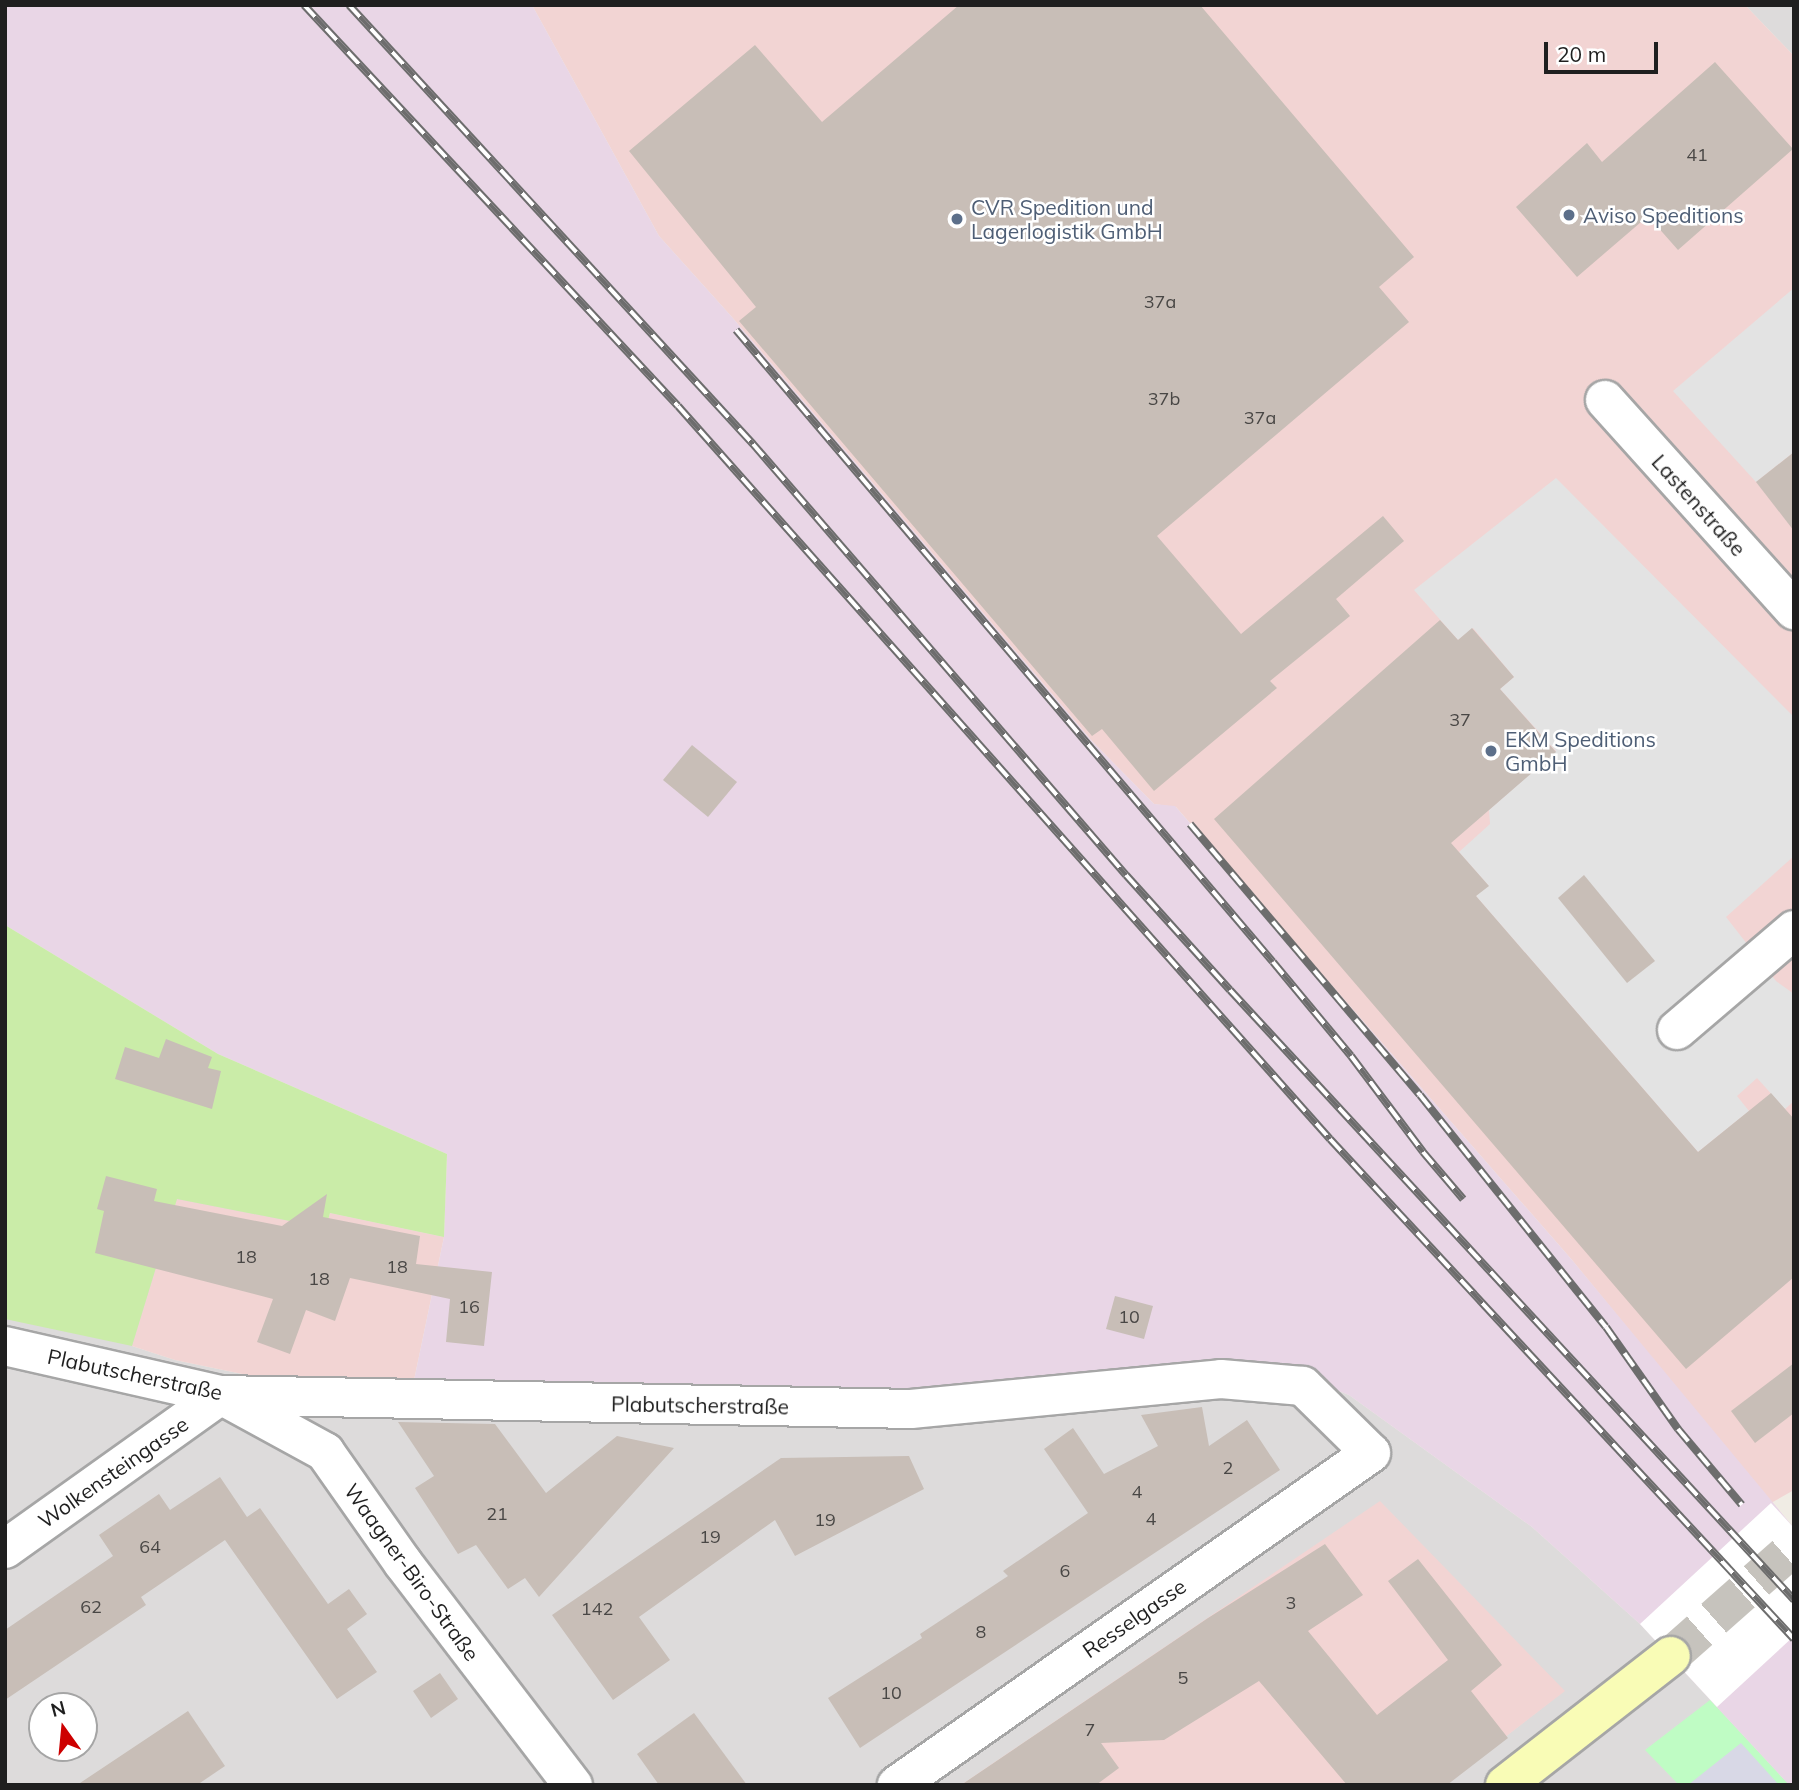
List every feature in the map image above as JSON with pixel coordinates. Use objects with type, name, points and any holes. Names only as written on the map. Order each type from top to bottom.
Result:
[{"type":"main road","points":[[1505,1785],[1671,1656]]},
{"type":"street","name":"Lastenstraße","points":[[1605,400],[1794,610]]},
{"type":"street","points":[[1677,1030],[1794,930]]},
{"type":"street","name":"Plabutscherstraße","points":[[5,1346],[221,1395],[911,1409],[1221,1379],[1303,1386],[1371,1453]]},
{"type":"street","name":"Wolkensteingasse","points":[[5,1549],[221,1395]]},
{"type":"street","name":"Waagner-Biro-Straße","points":[[221,1395],[325,1452],[403,1563],[573,1785]]},
{"type":"street","name":"Resselgasse","points":[[897,1785],[1371,1453]]},
{"type":"shaded area","points":[[5,5],[532,5],[659,236],[731,316],[1092,741],[1154,804],[1175,806],[1572,1260],[1794,1528],[1794,1785],[1789,1785],[1640,1624],[1532,1527],[1349,1395],[1275,1366],[890,1401],[413,1385],[444,1237],[447,1154],[218,1054],[5,925]]},
{"type":"shaded area","points":[[532,5],[1745,5],[1794,56],[1794,579],[1786,585],[1794,594],[1794,1490],[1771,1503],[1572,1260],[1176,807],[1154,804],[1092,741],[731,316],[659,236]]},
{"type":"shaded area","points":[[1745,5],[1794,5],[1794,56]]},
{"type":"shaded area","points":[[1794,288],[1794,452],[1756,482],[1673,391]]},
{"type":"shaded area","points":[[1556,478],[1794,717],[1794,856],[1726,917],[1776,981],[1794,994],[1794,1101],[1785,1109],[1757,1078],[1737,1096],[1749,1111],[1698,1152],[1476,896],[1488,885],[1459,852],[1490,824],[1489,810],[1556,751],[1500,689],[1514,677],[1473,628],[1458,640],[1414,590]]},
{"type":"shaded area","points":[[5,925],[444,1237],[330,1213],[132,1346],[175,1360],[252,1376],[413,1385],[1275,1366],[1349,1395],[1532,1527],[1640,1624],[1789,1785],[1443,1785],[1564,1691],[1380,1502],[961,1785],[5,1785]]},
{"type":"shaded area","points":[[177,1199],[326,1228],[330,1213],[444,1237],[413,1385],[252,1376],[175,1360],[132,1346]]},
{"type":"shaded area","points":[[1380,1501],[1565,1691],[1443,1785],[961,1785]]},
{"type":"shaded area","points":[[1741,1743],[1779,1785],[1688,1785]]},
{"type":"green space","points":[[5,925],[218,1054],[447,1154],[444,1237],[330,1213],[326,1228],[177,1199],[132,1346],[5,1319]]},
{"type":"green space","points":[[1710,1700],[1789,1785],[1679,1785],[1645,1750]]},
{"type":"pier","points":[[1771,1503],[1794,1528],[1794,1636],[1717,1707],[1640,1624]]},
{"type":"building","points":[[959,5],[1200,5],[1414,257],[1379,287],[1409,322],[1157,536],[1241,634],[1383,516],[1404,541],[1336,599],[1350,616],[1270,681],[1277,688],[1154,791],[1102,729],[1092,736],[739,321],[756,307],[629,151],[755,45],[822,122]]},
{"type":"building","points":[[1715,62],[1793,149],[1678,250],[1648,216],[1577,277],[1516,207],[1587,143],[1602,162]]},
{"type":"building","points":[[1794,452],[1794,531],[1756,482]]},
{"type":"building","points":[[1440,620],[1458,640],[1472,628],[1514,677],[1500,689],[1556,752],[1451,843],[1489,886],[1476,896],[1698,1152],[1771,1093],[1794,1119],[1794,1277],[1686,1369],[1214,819]]},
{"type":"building","points":[[692,745],[737,782],[708,817],[663,780]]},
{"type":"building","points":[[1584,875],[1655,961],[1627,983],[1558,898]]},
{"type":"building","points":[[166,1039],[212,1057],[208,1068],[221,1071],[212,1109],[115,1079],[125,1047],[159,1058]]},
{"type":"building","points":[[106,1176],[157,1189],[154,1201],[282,1226],[327,1194],[323,1217],[420,1236],[416,1264],[492,1272],[484,1346],[446,1342],[450,1299],[350,1278],[335,1321],[306,1310],[290,1354],[257,1342],[273,1299],[95,1253],[104,1211],[97,1209]]},
{"type":"building","points":[[1115,1296],[1153,1306],[1144,1339],[1106,1329]]},
{"type":"building","points":[[1794,1363],[1794,1413],[1755,1443],[1731,1411]]},
{"type":"building","points":[[1202,1407],[1209,1446],[1247,1420],[1280,1470],[860,1748],[828,1698],[922,1638],[920,1634],[1008,1576],[1003,1571],[1088,1513],[1044,1449],[1073,1428],[1104,1474],[1158,1446],[1141,1415]]},
{"type":"building","points":[[398,1422],[495,1424],[546,1493],[617,1436],[674,1448],[539,1597],[525,1578],[508,1589],[476,1545],[458,1554],[415,1488],[434,1476]]},
{"type":"building","points":[[909,1456],[924,1489],[795,1556],[775,1520],[639,1617],[670,1660],[613,1700],[552,1615],[781,1458]]},
{"type":"building","points":[[220,1477],[247,1517],[260,1508],[328,1604],[349,1589],[367,1614],[347,1629],[377,1672],[337,1699],[225,1540],[141,1597],[146,1605],[5,1700],[5,1630],[113,1556],[99,1535],[159,1494],[170,1510]]},
{"type":"building","points":[[1325,1544],[1363,1595],[1308,1631],[1377,1715],[1448,1660],[1388,1581],[1418,1559],[1502,1665],[1471,1691],[1508,1738],[1447,1785],[1347,1785],[1259,1681],[1164,1740],[1101,1743],[1119,1768],[1096,1785],[961,1785],[1208,1618]]},
{"type":"building","points":[[440,1673],[458,1699],[431,1718],[413,1691]]},
{"type":"building","points":[[188,1711],[225,1766],[197,1785],[77,1785]]},
{"type":"building","points":[[694,1713],[747,1785],[659,1785],[637,1754]]},
{"type":"tunnel","points":[[1671,1656],[1794,1547]]},
{"type":"railway","points":[[304,5],[678,406],[1330,1139],[1794,1639]]},
{"type":"railway","points":[[349,5],[753,444],[1126,875],[1230,990],[1794,1600]]},
{"type":"railway","points":[[736,330],[1273,962],[1463,1199]]},
{"type":"railway","points":[[1190,824],[1420,1095],[1606,1327],[1678,1429],[1742,1505]]},
{"type":"place","name":"Aviso Speditions","points":[[1569,215]]},
{"type":"place","name":"CVR Spedition und Lagerlogistik GmbH","points":[[957,219]]},
{"type":"place","name":"EKM Speditions GmbH","points":[[1491,751]]}]
